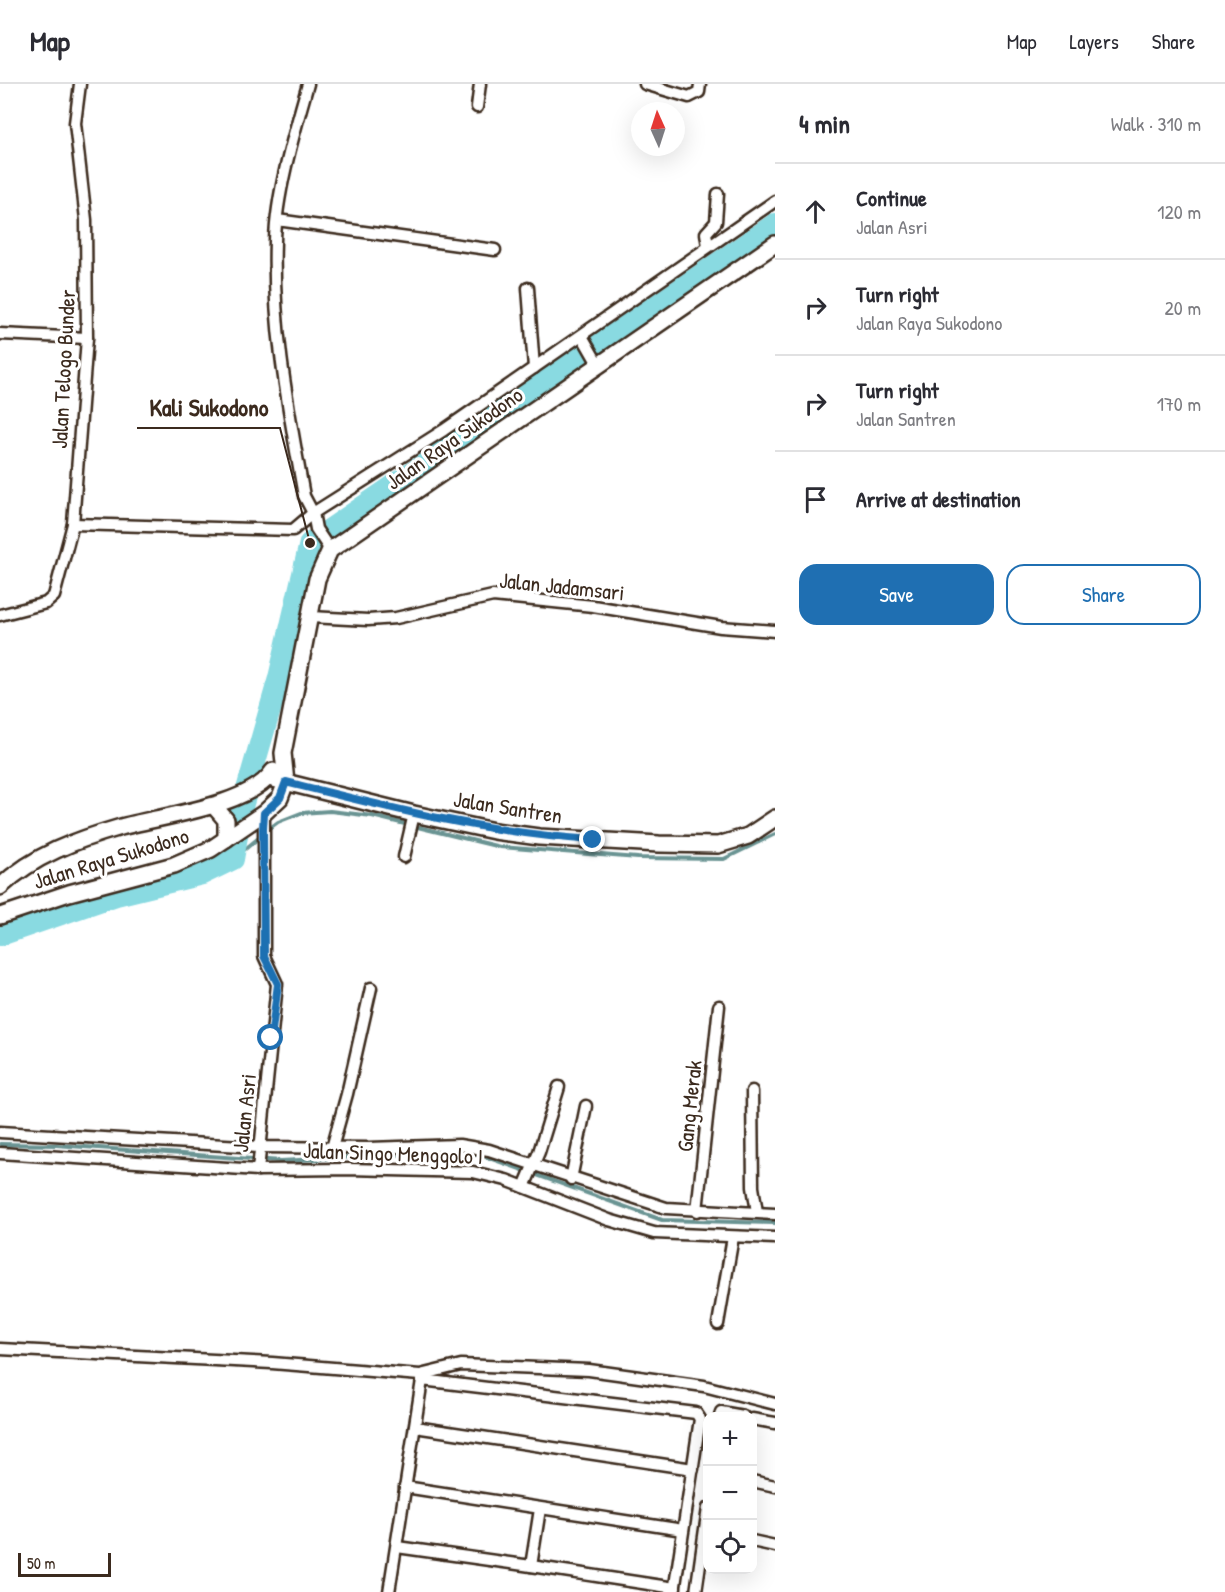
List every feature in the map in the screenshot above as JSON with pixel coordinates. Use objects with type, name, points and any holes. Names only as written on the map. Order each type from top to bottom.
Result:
[{"type":"main road","name":"Jalan Raya Sukodono","points":[[328,547],[434,481],[595,359],[775,244]]},
{"type":"main road","points":[[286,782],[284,753],[317,579],[328,547]]},
{"type":"main road","points":[[262,782],[284,753]]},
{"type":"main road","name":"Jalan Raya Sukodono","points":[[0,887],[30,862],[72,844],[121,827],[218,804],[262,782]]},
{"type":"main road","name":"Jalan Santren","points":[[262,782],[286,782],[412,822],[528,835],[659,844],[717,844],[732,842],[748,836],[775,818]]},
{"type":"main road","name":"Jalan Raya Sukodono","points":[[2,911],[174,865],[196,857],[231,836],[262,824],[280,798],[286,782]]},
{"type":"main road","points":[[218,804],[231,836]]},
{"type":"street","name":"Jalan Telogo Bunder","points":[[0,615],[46,603],[54,596],[73,524],[87,338],[86,220],[75,123],[80,84]]},
{"type":"street","points":[[308,84],[293,136],[275,241],[281,368],[304,496],[313,513],[316,529],[328,547]]},
{"type":"street","points":[[477,107],[480,84]]},
{"type":"street","points":[[645,84],[689,97],[699,92],[700,84]]},
{"type":"street","points":[[708,246],[705,236],[716,222],[718,194]]},
{"type":"street","points":[[73,524],[293,530],[313,513],[444,430],[534,368],[584,340],[708,246],[775,201]]},
{"type":"street","points":[[277,220],[495,250]]},
{"type":"street","points":[[528,288],[534,368]]},
{"type":"street","points":[[0,334],[87,338]]},
{"type":"street","points":[[584,340],[595,359]]},
{"type":"street","name":"Jalan Jadamsari","points":[[310,617],[369,620],[396,618],[493,596],[593,606],[721,627],[775,631]]},
{"type":"street","points":[[404,857],[412,822]]},
{"type":"street","name":"Jalan Asri","points":[[258,1168],[278,984],[264,956],[262,824]]},
{"type":"street","points":[[332,1148],[350,1084],[371,988]]},
{"type":"street","name":"Gang Merak","points":[[697,1211],[718,1006]]},
{"type":"street","points":[[525,1185],[559,1087]]},
{"type":"street","points":[[752,1091],[753,1187],[757,1212]]},
{"type":"street","points":[[572,1179],[586,1106]]},
{"type":"street","points":[[0,1132],[259,1149],[459,1145],[477,1147],[532,1168],[653,1205],[697,1211],[775,1214]]},
{"type":"street","name":"Jalan Singo Menggolo I","points":[[0,1153],[258,1168],[473,1172],[525,1185],[609,1220],[654,1233],[775,1238]]},
{"type":"street","points":[[718,1324],[733,1237]]},
{"type":"street","points":[[0,1349],[272,1363],[420,1375],[461,1365],[589,1371],[704,1386],[775,1404]]},
{"type":"street","points":[[389,1592],[422,1380],[681,1409],[696,1413],[700,1419],[674,1590],[397,1547]]},
{"type":"street","points":[[757,1420],[775,1423]]},
{"type":"street","points":[[415,1427],[693,1469]]},
{"type":"street","points":[[757,1482],[775,1486]]},
{"type":"street","points":[[405,1487],[683,1530]]},
{"type":"street","points":[[531,1566],[540,1509]]},
{"type":"street","points":[[757,1542],[775,1546]]},
{"type":"street","points":[[696,1592],[703,1549]]},
{"type":"waterway","points":[[0,935],[116,895],[202,874],[233,859],[242,807],[279,678],[310,543],[775,224]]},
{"type":"waterway","points":[[266,831],[278,822],[301,813],[330,811],[372,816],[500,847],[638,858],[724,859],[775,834]]},
{"type":"waterway","points":[[233,859],[261,836]]},
{"type":"waterway","points":[[0,1144],[56,1145],[281,1161],[409,1154],[478,1154],[662,1220],[775,1223]]},
{"type":"place","name":"Kali Sukodono","points":[[310,543]]},
{"type":"route","points":[[271,1038],[278,984],[264,956],[263,829],[264,813],[280,798],[286,782],[494,831],[539,837],[593,840]]}]
